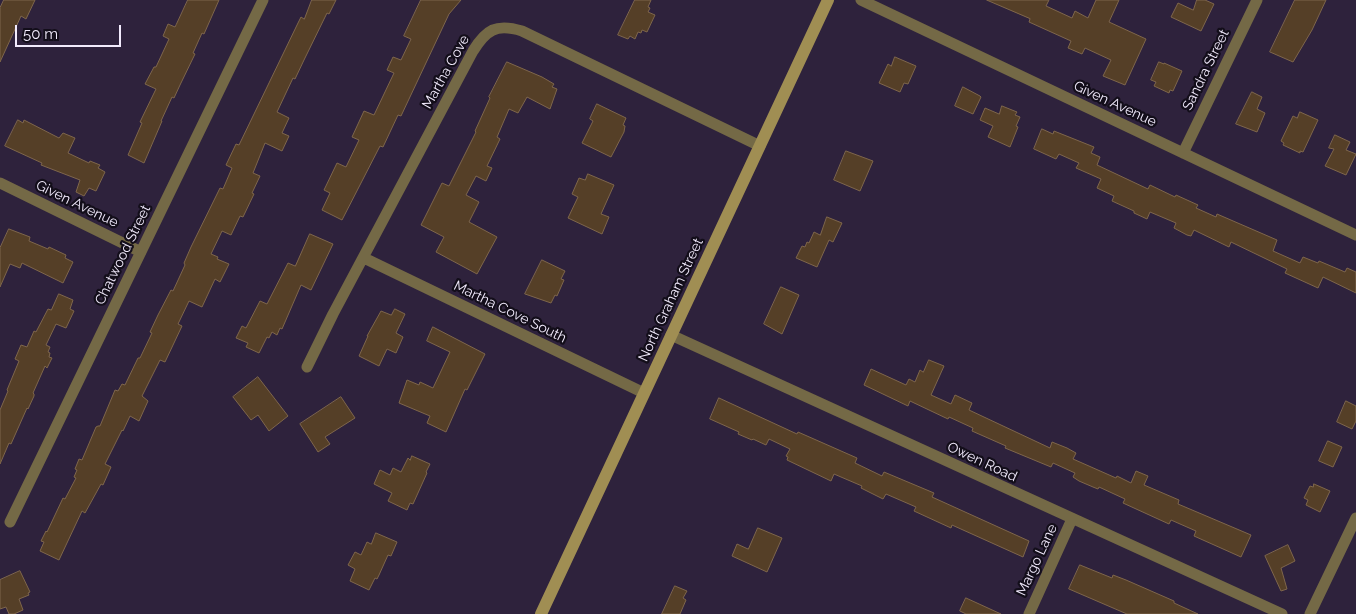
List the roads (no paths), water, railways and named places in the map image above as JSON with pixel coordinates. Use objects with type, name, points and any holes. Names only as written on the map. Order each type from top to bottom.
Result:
[{"type":"main road","name":"North Graham Street","points":[[541,614],[828,0]]},
{"type":"street","name":"Chatwood Street","points":[[10,522],[263,0]]},
{"type":"street","name":"Given Avenue","points":[[861,0],[1356,235]]},
{"type":"street","name":"Sandra Street","points":[[1183,153],[1257,0]]},
{"type":"street","name":"Martha Cove","points":[[307,367],[333,314],[473,51],[484,35],[496,29],[504,27],[522,31],[760,146]]},
{"type":"street","name":"Given Avenue","points":[[0,183],[141,252]]},
{"type":"street","name":"Martha Cove South","points":[[364,258],[644,393]]},
{"type":"street","name":"Owen Road","points":[[671,336],[1282,614]]},
{"type":"street","points":[[1310,614],[1356,518]]},
{"type":"street","name":"Margo Lane","points":[[1028,614],[1072,519]]}]
